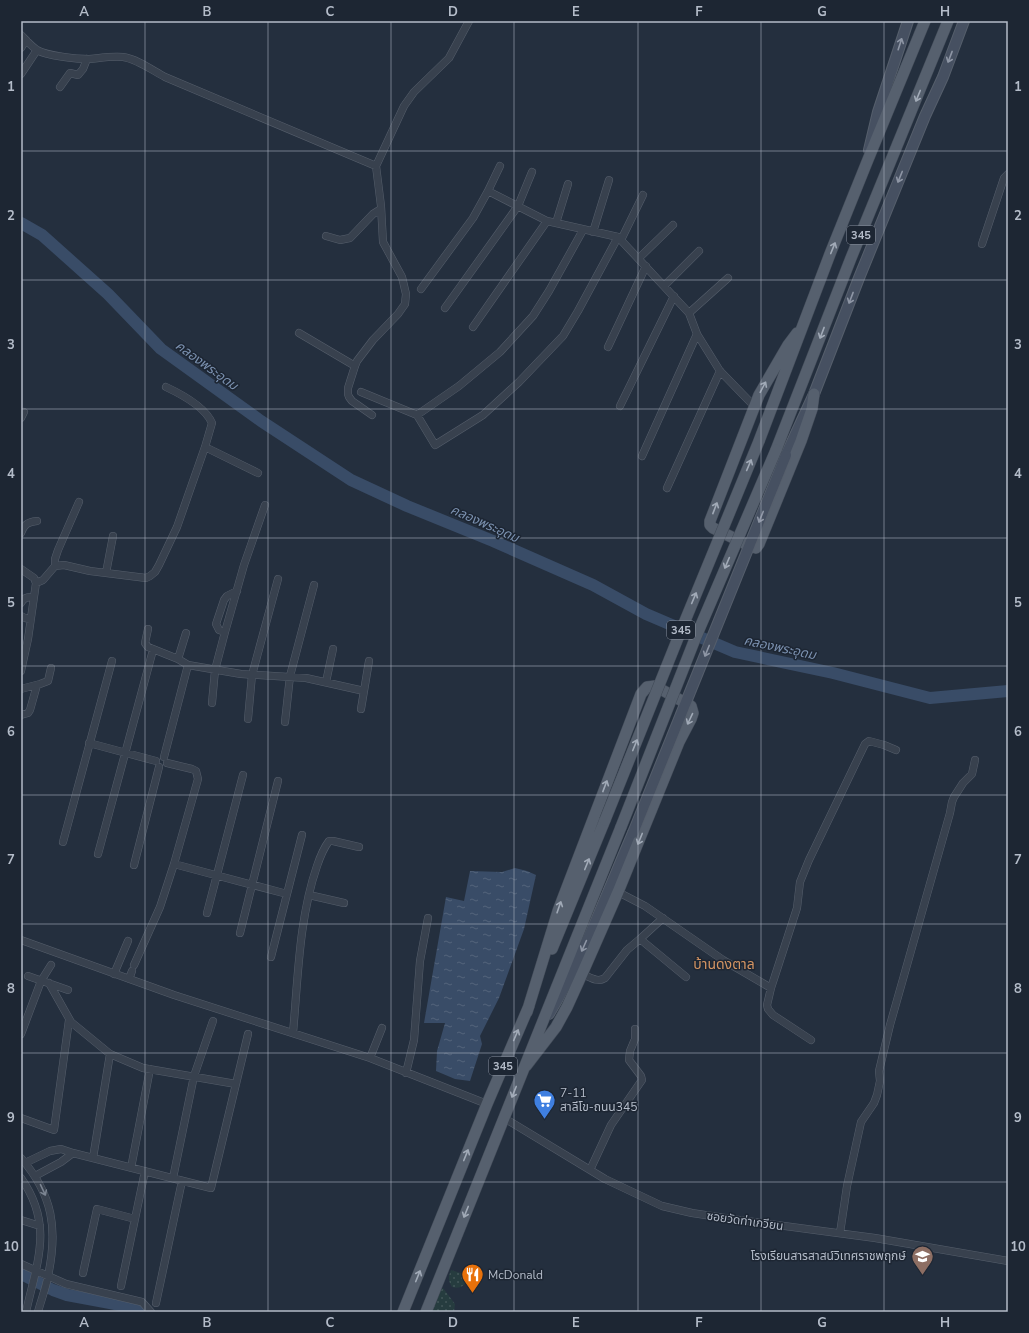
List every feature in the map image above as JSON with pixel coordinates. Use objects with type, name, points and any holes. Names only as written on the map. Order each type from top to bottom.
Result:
[{"type":"main road","name":"345","points":[[867,162],[878,112],[908,21]]},
{"type":"main road","name":"345","points":[[403,1312],[487,1104],[527,1012],[759,441],[867,162],[925,21]]},
{"type":"main road","name":"345","points":[[426,1312],[526,1066],[695,639],[776,450],[851,258],[948,21]]},
{"type":"main road","name":"345","points":[[540,1030],[560,997],[573,970],[633,833],[786,455],[814,394],[859,278],[925,116],[943,77],[964,21]]},
{"type":"main road","points":[[803,326],[788,345],[764,385],[754,406],[710,520],[710,525],[712,528],[752,548],[756,548],[759,544],[801,441],[812,409],[814,394]]},
{"type":"main road","points":[[526,1066],[556,1027],[582,974],[618,892],[679,742],[693,713],[691,706],[655,686],[647,687],[641,694],[565,891],[541,963],[527,1012]]},
{"type":"street","points":[[372,415],[352,401],[349,397],[348,388],[357,361],[373,340],[398,314],[406,300],[402,277],[383,242],[376,166],[404,106],[414,92],[449,58],[469,21]]},
{"type":"street","points":[[21,48],[24,38],[37,50],[72,58],[87,59],[124,57],[165,77],[376,166]]},
{"type":"street","points":[[21,74],[37,50]]},
{"type":"street","points":[[60,87],[70,74],[78,75],[80,73],[87,59]]},
{"type":"street","points":[[421,289],[473,218],[500,166]]},
{"type":"street","points":[[445,308],[518,206],[532,172]]},
{"type":"street","points":[[982,244],[1004,178],[1008,174]]},
{"type":"street","points":[[594,232],[609,180]]},
{"type":"street","points":[[556,223],[568,184]]},
{"type":"street","points":[[488,191],[547,221],[620,238],[689,313],[697,334],[720,370],[754,406]]},
{"type":"street","points":[[361,392],[417,415],[435,445],[483,415],[519,382],[563,336],[620,238],[643,195]]},
{"type":"street","points":[[326,236],[340,240],[350,238],[373,214],[381,209]]},
{"type":"street","points":[[473,327],[547,221]]},
{"type":"street","points":[[639,258],[673,225]]},
{"type":"street","points":[[417,415],[459,386],[500,352],[533,316],[549,291],[583,230]]},
{"type":"street","points":[[664,286],[700,251]]},
{"type":"street","points":[[608,348],[646,266]]},
{"type":"street","points":[[689,313],[728,278]]},
{"type":"street","points":[[620,406],[674,296]]},
{"type":"street","points":[[299,333],[355,366]]},
{"type":"street","points":[[642,456],[697,334]]},
{"type":"street","points":[[666,488],[720,370]]},
{"type":"street","points":[[55,566],[64,565],[81,570],[146,578],[155,572],[170,545],[177,527],[212,423],[209,417],[185,396],[166,387]]},
{"type":"street","points":[[205,447],[258,473]]},
{"type":"street","points":[[36,583],[43,580],[55,566],[55,559],[58,550],[80,502]]},
{"type":"street","points":[[212,704],[215,670],[225,632],[265,505]]},
{"type":"street","points":[[21,533],[26,524],[37,521]]},
{"type":"street","points":[[106,573],[113,536]]},
{"type":"street","points":[[21,569],[34,578],[36,583],[30,620],[24,639],[21,671]]},
{"type":"street","points":[[248,719],[252,675],[278,579]]},
{"type":"street","points":[[285,722],[290,676],[314,585]]},
{"type":"street","points":[[225,632],[219,630],[216,624],[221,607],[227,596],[237,591]]},
{"type":"street","points":[[21,603],[26,598],[34,597]]},
{"type":"street","points":[[21,616],[30,620]]},
{"type":"street","points":[[148,629],[146,645],[153,650],[188,664],[215,670],[252,675],[290,676],[326,682],[364,691]]},
{"type":"street","points":[[178,659],[186,633]]},
{"type":"street","points":[[326,682],[333,649]]},
{"type":"street","points":[[98,854],[153,650]]},
{"type":"street","points":[[63,842],[112,661]]},
{"type":"street","points":[[361,709],[369,662]]},
{"type":"street","points":[[90,744],[125,753],[164,767],[188,664]]},
{"type":"street","points":[[21,689],[48,681],[51,668]]},
{"type":"street","points":[[21,715],[28,713],[30,710],[37,685]]},
{"type":"street","points":[[811,1040],[773,1015],[768,1009],[767,1004],[797,908],[800,882],[812,853],[865,744],[869,741],[896,750]]},
{"type":"street","points":[[129,979],[160,906],[174,864],[198,779],[196,771],[159,757],[134,865]]},
{"type":"street","points":[[840,1233],[847,1186],[861,1122],[874,1103],[877,1095],[880,1081],[879,1071],[890,1025],[952,802],[963,783],[972,774],[975,760]]},
{"type":"street","points":[[207,913],[243,775]]},
{"type":"street","points":[[240,933],[278,781]]},
{"type":"street","points":[[271,957],[302,835]]},
{"type":"street","points":[[292,1033],[302,938],[309,895],[323,849],[329,841],[360,847]]},
{"type":"street","points":[[174,864],[287,894]]},
{"type":"street","points":[[618,892],[663,918],[733,967],[771,988]]},
{"type":"street","points":[[309,895],[344,903]]},
{"type":"street","points":[[406,1073],[414,1040],[420,961],[428,918]]},
{"type":"street","points":[[582,974],[597,980],[605,978],[627,950],[663,918]]},
{"type":"street","points":[[640,939],[686,977]]},
{"type":"street","points":[[21,940],[174,995],[370,1058],[487,1104]]},
{"type":"street","points":[[114,974],[128,941]]},
{"type":"street","points":[[21,1034],[41,981],[51,965]]},
{"type":"street","points":[[28,976],[68,990]]},
{"type":"street","points":[[49,983],[69,1020],[110,1054],[143,1068],[236,1084]]},
{"type":"street","points":[[21,1118],[54,1130],[69,1020]]},
{"type":"street","points":[[173,1178],[194,1076],[214,1021]]},
{"type":"street","points":[[370,1058],[382,1028]]},
{"type":"street","points":[[590,1170],[611,1125],[642,1080],[629,1060],[630,1051],[635,1039],[635,1029]]},
{"type":"street","points":[[38,1312],[53,1254],[52,1222],[50,1208],[44,1191],[35,1176],[23,1161],[50,1151],[61,1149],[210,1188],[248,1034]]},
{"type":"street","points":[[93,1158],[110,1054]]},
{"type":"street","points":[[131,1168],[150,1069]]},
{"type":"street","name":"ซอยวัดท่าเกวียน","points":[[504,1118],[605,1179],[662,1206],[746,1221],[875,1238],[1008,1261]]},
{"type":"street","points":[[35,1176],[61,1162],[73,1153]]},
{"type":"street","points":[[121,1286],[145,1171]]},
{"type":"street","points":[[21,1178],[35,1202],[40,1226],[39,1252],[36,1273],[26,1312]]},
{"type":"street","points":[[156,1303],[182,1181]]},
{"type":"street","points":[[83,1273],[97,1209],[135,1219]]},
{"type":"street","points":[[21,1220],[40,1226]]},
{"type":"street","points":[[21,1264],[36,1273],[75,1287],[142,1302],[151,1312]]},
{"type":"green space","points":[[451,1270],[470,1276],[463,1286],[458,1288],[452,1287],[449,1278]]},
{"type":"green space","points":[[443,1288],[455,1304],[454,1312],[431,1312],[441,1290]]},
{"type":"water","points":[[515,868],[536,875],[524,929],[499,998],[480,1036],[482,1044],[470,1081],[455,1079],[436,1071],[437,1051],[445,1023],[424,1023],[446,897],[464,901],[470,871],[502,872]]},
{"type":"waterway","name":"คลองพระอุดม","points":[[21,223],[42,235],[108,294],[161,349],[261,421],[351,480],[407,506],[493,541],[593,585],[646,614],[735,652],[833,673],[930,698],[1008,691]]},
{"type":"waterway","points":[[21,1274],[53,1290],[67,1295],[134,1308],[140,1312]]},
{"type":"place","name":"7-11 สาลีโข-ถนน345","points":[[545,1120]]},
{"type":"place","name":"โรงเรียนสารสาสน์วิเทศราชพฤกษ์","points":[[922,1276]]},
{"type":"place","name":"McDonald","points":[[473,1294]]},
{"type":"district","name":"บ้านดงตาล","points":[[724,964]]}]
